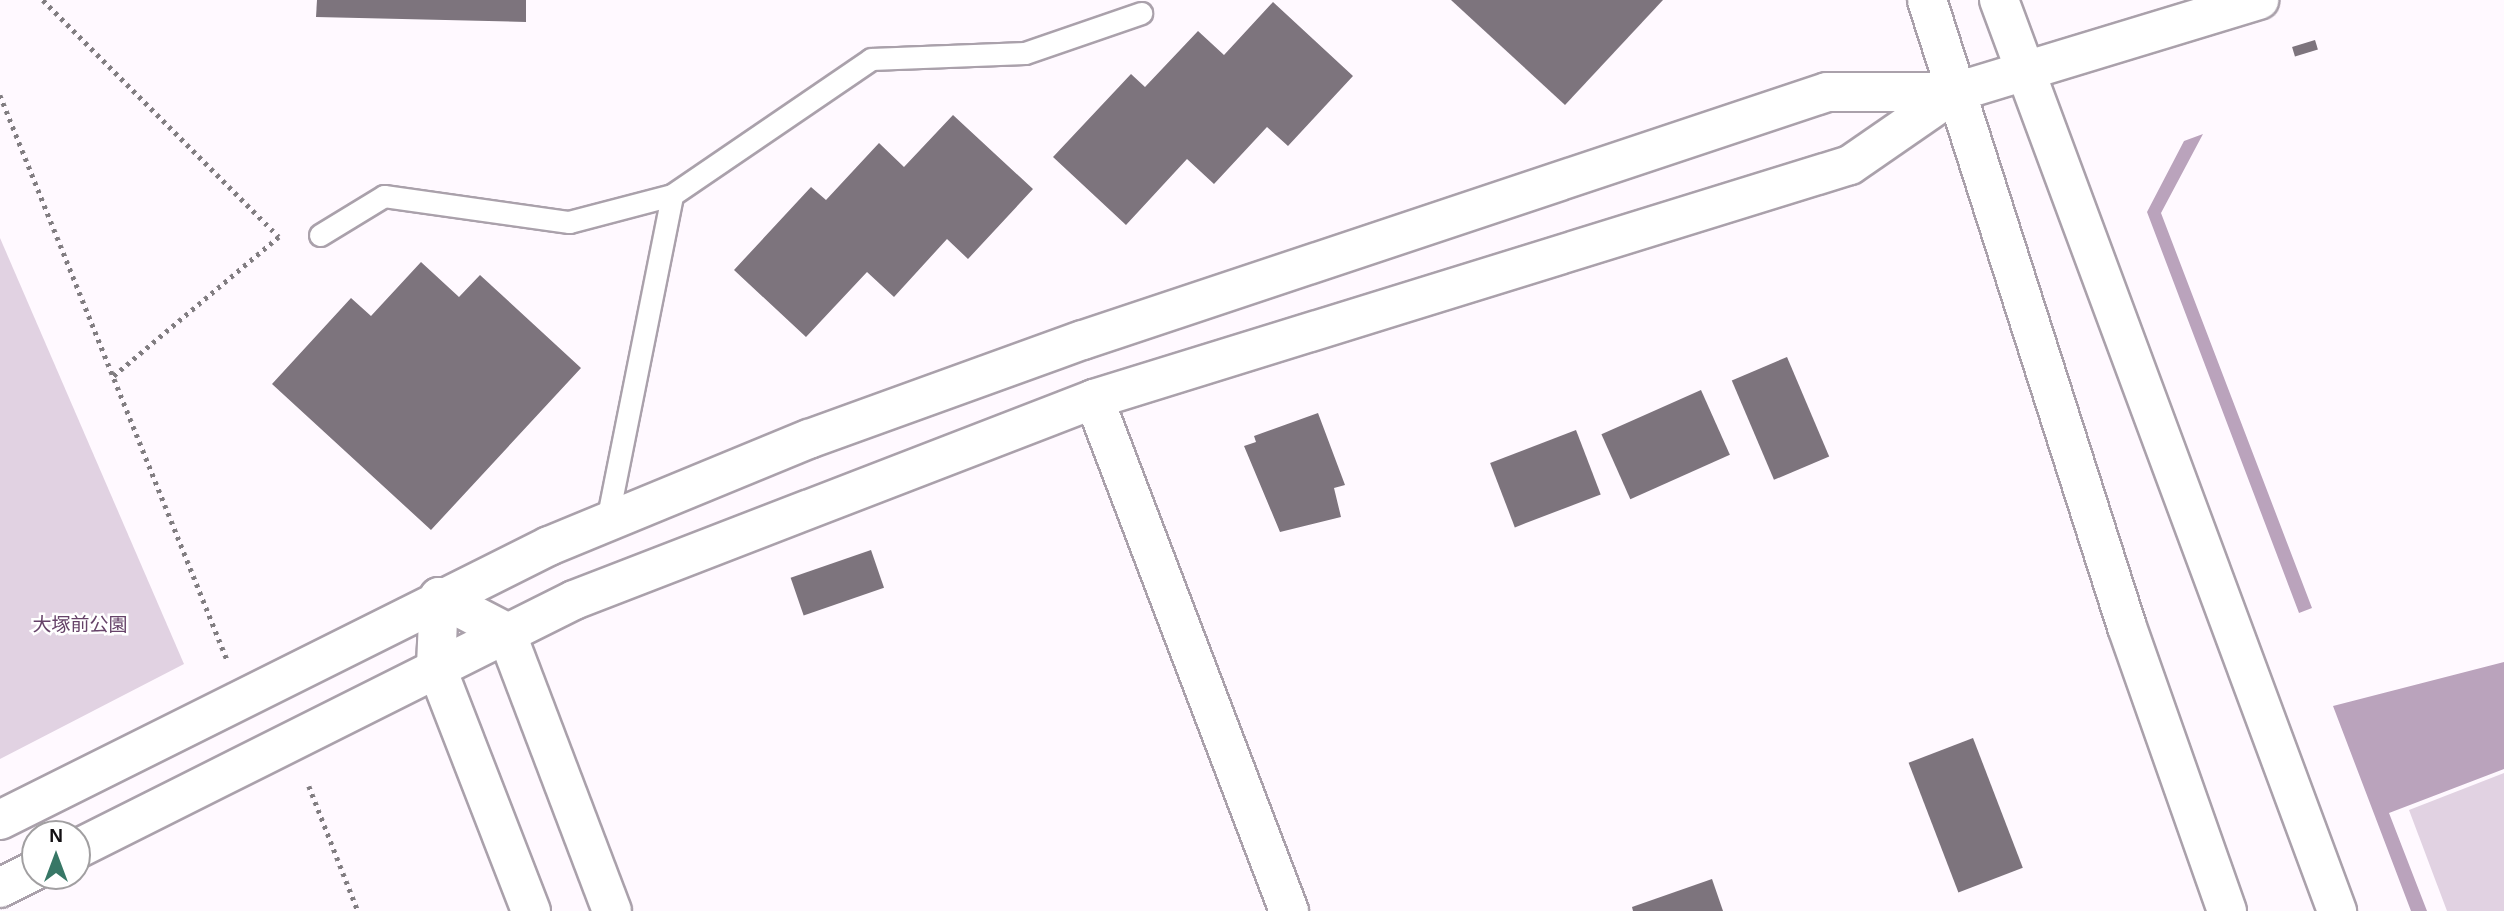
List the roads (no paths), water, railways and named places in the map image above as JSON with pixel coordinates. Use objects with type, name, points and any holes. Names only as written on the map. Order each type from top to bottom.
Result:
[{"type":"street","points":[[1927,0],[2127,627],[2227,911]]},
{"type":"street","points":[[1999,0],[2022,73],[2337,911]]},
{"type":"street","points":[[0,820],[439,597],[607,521],[809,439],[1083,340],[1827,92],[1956,92],[2259,0]]},
{"type":"street","points":[[91,842],[506,632],[839,494],[1094,399],[1850,165],[1956,92]]},
{"type":"street","points":[[1094,399],[1289,911]]},
{"type":"street","points":[[439,597],[506,632],[612,911]]},
{"type":"street","points":[[439,597],[436,666],[531,911]]},
{"type":"street","points":[[0,888],[21,877]]},
{"type":"lane","points":[[320,236],[384,196],[569,222],[672,195],[871,59],[1025,52],[1142,13]]},
{"type":"lane","points":[[607,521],[672,195]]},
{"type":"park label","name":"大塚前公園","points":[[80,625]]}]
